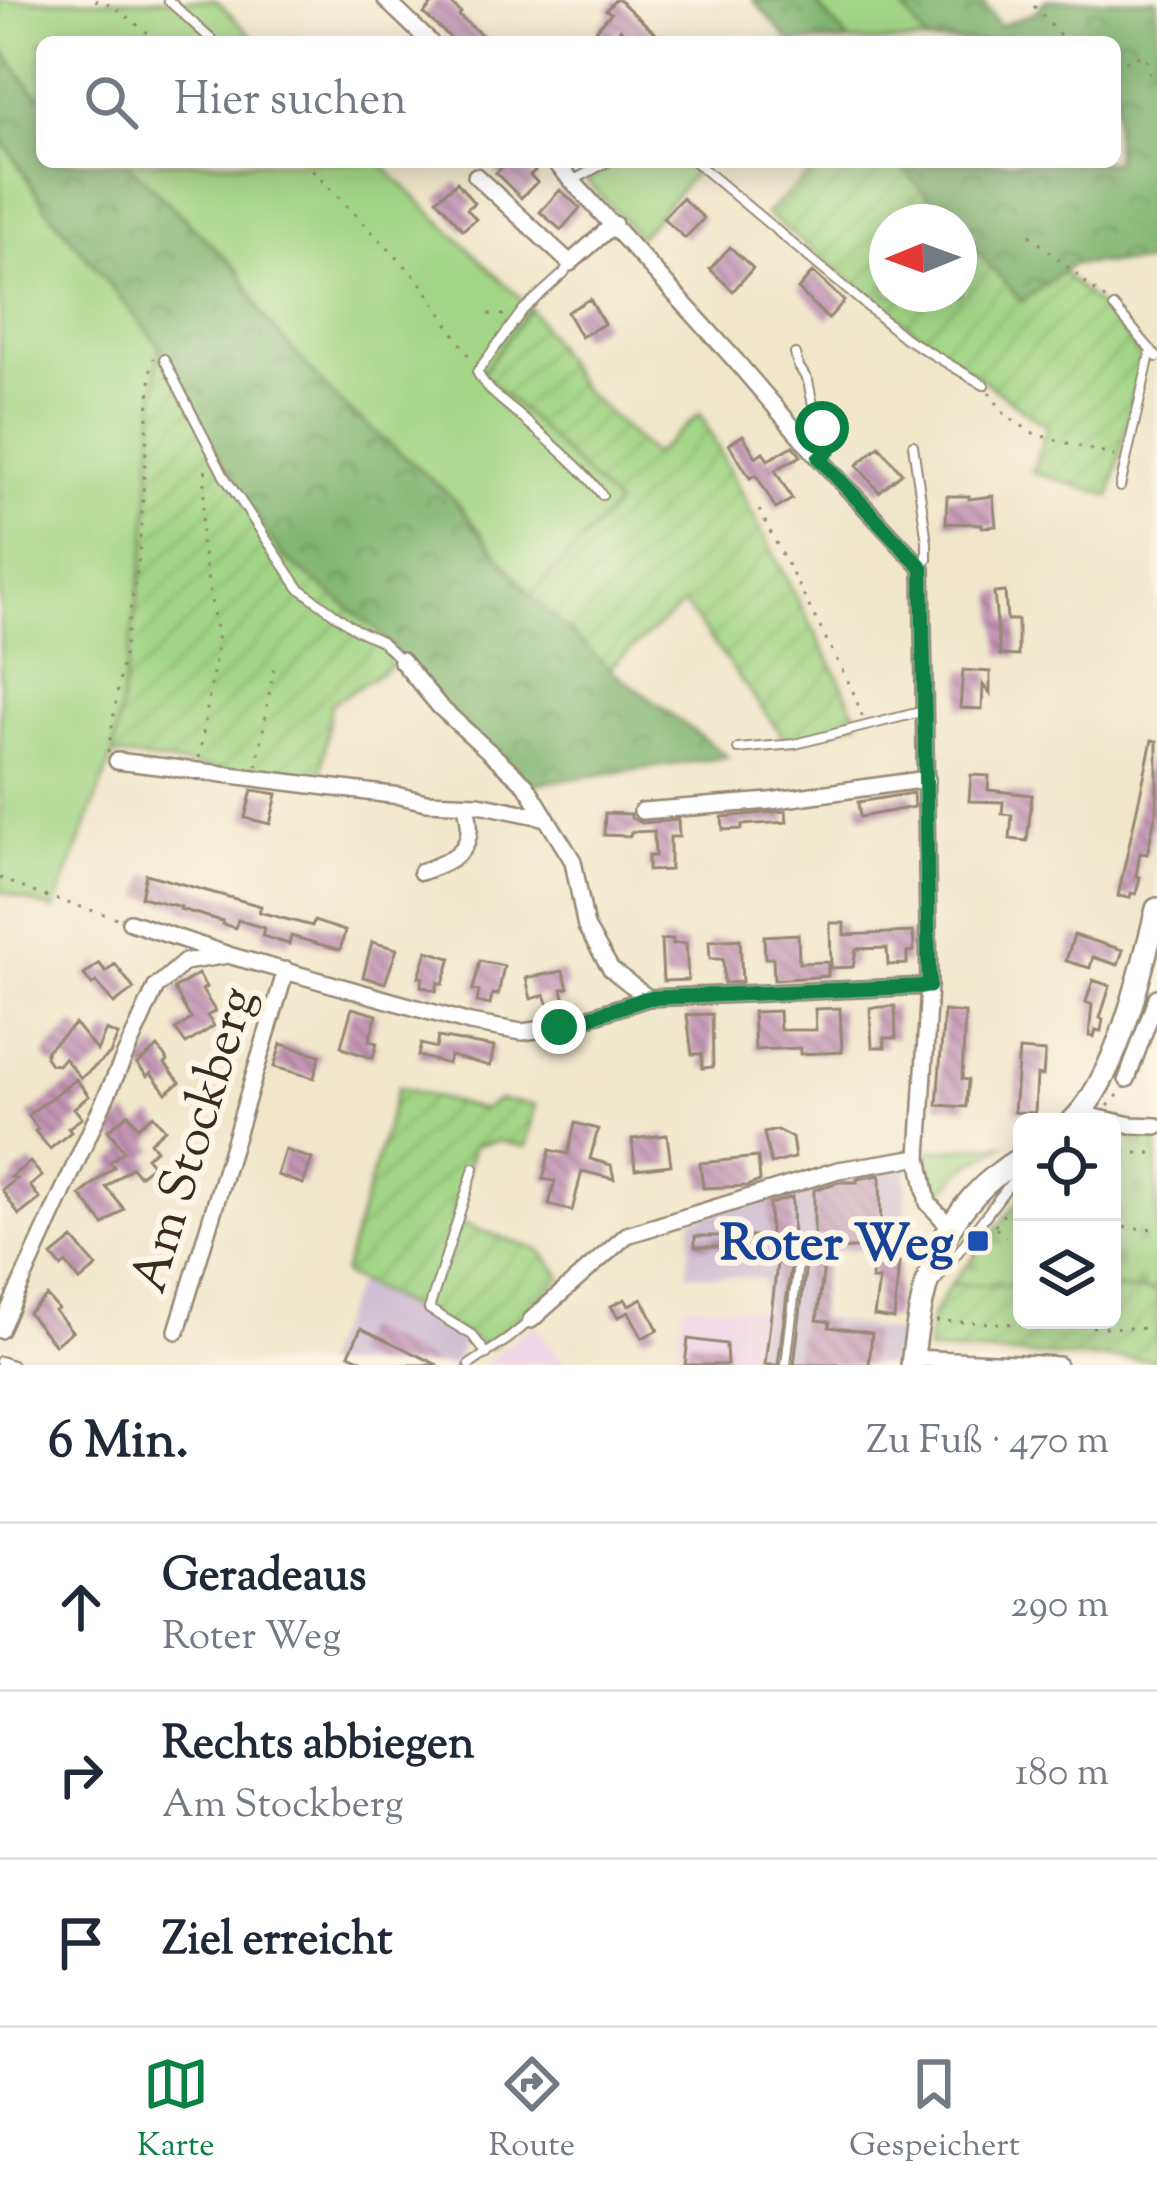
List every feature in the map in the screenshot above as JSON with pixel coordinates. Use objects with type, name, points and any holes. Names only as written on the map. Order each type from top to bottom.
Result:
[{"type":"main road","points":[[1086,1113],[1129,1009],[1154,934],[1157,909]]},
{"type":"main road","points":[[913,1362],[936,1250],[983,1187],[1013,1164]]},
{"type":"street","points":[[386,0],[424,36]]},
{"type":"street","points":[[561,168],[922,568],[929,986],[919,1157],[928,1203],[950,1227]]},
{"type":"street","points":[[476,176],[570,262],[614,224]]},
{"type":"street","points":[[401,660],[440,707],[526,785],[573,861],[586,927],[611,969],[648,998]]},
{"type":"street","points":[[117,761],[547,818]]},
{"type":"street","points":[[643,811],[770,801],[927,779]]},
{"type":"street","points":[[421,872],[466,847],[470,830],[466,804]]},
{"type":"street","name":"Am Stockberg","points":[[130,922],[228,955],[470,1023],[522,1032],[559,1027],[648,998],[929,986]]},
{"type":"street","name":"Am Stockberg","points":[[0,1330],[157,986],[185,962],[228,955]]},
{"type":"street","name":"Am Stockberg","points":[[177,1331],[286,970]]},
{"type":"street","points":[[1127,1079],[1157,997]]},
{"type":"street","points":[[1121,1122],[1157,1126]]},
{"type":"street","points":[[531,1320],[627,1235],[838,1170],[919,1157]]},
{"type":"street","points":[[913,1362],[1058,1365]]},
{"type":"lane","points":[[168,0],[207,36]]},
{"type":"lane","points":[[574,180],[596,168]]},
{"type":"lane","points":[[702,168],[904,338],[984,386]]},
{"type":"lane","points":[[570,262],[523,310],[479,370],[479,378],[589,478],[602,496]]},
{"type":"lane","points":[[1114,307],[1154,354],[1120,487]]},
{"type":"lane","points":[[795,354],[830,442],[829,450],[819,458]]},
{"type":"lane","points":[[164,358],[236,494],[298,588],[355,629],[381,641],[401,660]]},
{"type":"lane","points":[[913,445],[927,542],[928,559],[922,568]]},
{"type":"lane","points":[[738,749],[795,744],[926,710]]},
{"type":"lane","points":[[474,1168],[429,1309],[472,1335],[487,1354]]},
{"type":"lane","points":[[923,1317],[939,1276],[1013,1180]]},
{"type":"lane","points":[[786,1365],[799,1255]]},
{"type":"lane","points":[[469,1365],[531,1320]]},
{"type":"lane","points":[[0,1361],[12,1365]]},
{"type":"path","points":[[95,0],[112,5],[151,36]]},
{"type":"path","points":[[1034,6],[1061,36]]},
{"type":"path","points":[[1121,64],[1146,57],[1150,76],[1157,78]]},
{"type":"path","points":[[310,168],[421,282],[479,370]]},
{"type":"path","points":[[1030,235],[1114,307]]},
{"type":"path","points":[[117,761],[108,751],[139,557],[151,359],[164,358]]},
{"type":"path","points":[[984,386],[1006,416],[1035,434],[1126,460]]},
{"type":"path","points":[[196,772],[218,642],[201,540],[210,448]]},
{"type":"path","points":[[759,510],[866,724]]},
{"type":"path","points":[[255,779],[275,660]]},
{"type":"path","points":[[0,878],[130,922]]},
{"type":"path","points":[[1093,1113],[1120,1096],[1127,1079]]},
{"type":"path","points":[[1121,1153],[1157,1154]]},
{"type":"path","points":[[972,1253],[1013,1203]]},
{"type":"path","points":[[994,1226],[1006,1237]]},
{"type":"path","points":[[1121,1227],[1157,1229]]},
{"type":"path","points":[[923,1317],[1157,1329]]},
{"type":"shaded area","points":[[907,1169],[904,1245],[827,1252],[817,1317],[900,1334],[897,1365],[748,1365],[764,1309],[763,1279],[687,1274],[692,1220],[840,1175]]},
{"type":"shaded area","points":[[357,1283],[467,1337],[452,1365],[320,1365]]},
{"type":"shaded area","points":[[683,1304],[764,1309],[747,1365],[677,1365]]},
{"type":"shaded area","points":[[534,1324],[567,1365],[483,1365]]},
{"type":"green space","points":[[0,0],[216,0],[251,36],[36,36],[36,93],[0,46]]},
{"type":"green space","points":[[753,0],[813,0],[845,36],[785,36]]},
{"type":"green space","points":[[813,0],[898,0],[923,36],[845,36]]},
{"type":"green space","points":[[898,0],[981,0],[1000,26],[1034,13],[1046,0],[1157,0],[1157,262],[1073,264],[1022,302],[977,251],[977,204],[935,204],[902,168],[1121,168],[1121,36],[923,36]]},
{"type":"green space","points":[[0,46],[36,93],[36,168],[132,168],[239,271],[264,318],[338,401],[451,496],[531,596],[609,668],[728,757],[526,785],[440,707],[376,629],[282,556],[219,459],[159,345],[47,209],[0,136]]},
{"type":"green space","points":[[0,136],[47,209],[159,345],[146,544],[113,755],[54,910],[0,891]]},
{"type":"green space","points":[[132,168],[385,168],[530,308],[481,374],[617,505],[531,596],[451,496],[338,401],[264,318],[239,271]]},
{"type":"green space","points":[[608,168],[697,170],[639,237],[586,180]]},
{"type":"green space","points":[[816,168],[902,168],[935,204],[869,204],[869,294],[766,214]]},
{"type":"green space","points":[[977,251],[1022,302],[1062,272],[1112,318],[1141,358],[1111,496],[1032,472],[1047,427],[892,312],[977,312]]},
{"type":"green space","points":[[530,308],[580,387],[653,455],[700,414],[859,721],[788,743],[684,604],[609,668],[531,596],[616,505],[481,374]]},
{"type":"green space","points":[[159,345],[219,459],[282,556],[376,629],[401,660],[331,704],[320,783],[113,755],[146,544]]},
{"type":"green space","points":[[398,1087],[482,1110],[499,1100],[535,1105],[526,1147],[498,1141],[474,1146],[451,1220],[541,1251],[562,1277],[490,1348],[343,1274]]},
{"type":"green space","points":[[1157,1140],[1157,1291],[1121,1289],[1121,1141]]},
{"type":"green space","points":[[1006,1144],[963,1169],[945,1190],[932,1186],[927,1151]]},
{"type":"green space","points":[[1013,1208],[1013,1286],[951,1284]]},
{"type":"green space","points":[[951,1284],[1013,1286],[1013,1329],[1121,1329],[1121,1289],[1157,1291],[1157,1360],[928,1351],[931,1318]]},
{"type":"building","points":[[436,0],[447,0],[483,36],[448,36],[424,14]]},
{"type":"building","points":[[619,0],[658,36],[628,36],[620,29],[614,36],[602,36],[596,30],[611,13],[606,10]]},
{"type":"building","points":[[501,168],[532,168],[535,171],[530,175],[537,182],[521,198],[496,173]]},
{"type":"building","points":[[457,182],[474,203],[467,209],[476,219],[463,230],[437,199]]},
{"type":"building","points":[[560,190],[580,208],[561,230],[540,212]]},
{"type":"building","points":[[682,198],[704,218],[685,238],[663,218]]},
{"type":"building","points":[[730,247],[753,268],[733,291],[710,269]]},
{"type":"building","points":[[813,272],[844,301],[828,319],[798,289]]},
{"type":"building","points":[[590,299],[604,324],[581,337],[567,312]]},
{"type":"building","points":[[743,435],[756,457],[763,452],[768,460],[793,446],[801,456],[775,470],[792,499],[776,509],[756,475],[750,478],[729,444]]},
{"type":"building","points":[[879,446],[902,473],[879,492],[857,465]]},
{"type":"building","points":[[947,496],[993,496],[996,526],[946,523]]},
{"type":"building","points":[[1005,592],[1007,620],[1018,620],[1018,656],[1000,655],[994,593]]},
{"type":"building","points":[[963,670],[990,672],[990,694],[983,685],[982,709],[960,708]]},
{"type":"building","points":[[1152,740],[1157,741],[1157,807],[1147,854],[1140,853],[1136,894],[1118,896]]},
{"type":"building","points":[[971,775],[989,776],[988,790],[1032,795],[1027,841],[1010,839],[1012,815],[1002,814],[1003,802],[969,801]]},
{"type":"building","points":[[252,790],[277,794],[270,824],[245,818]]},
{"type":"building","points":[[913,793],[914,807],[860,817],[858,802]]},
{"type":"building","points":[[786,811],[787,822],[723,830],[722,817]]},
{"type":"building","points":[[605,813],[631,814],[642,823],[678,820],[679,837],[670,837],[670,870],[648,871],[648,856],[655,856],[654,831],[604,835]]},
{"type":"building","points":[[146,874],[261,906],[259,912],[345,931],[340,950],[291,936],[289,944],[262,936],[264,928],[238,920],[235,928],[141,897]]},
{"type":"building","points":[[830,923],[844,923],[844,935],[913,932],[914,951],[907,952],[907,964],[888,965],[887,948],[856,949],[853,967],[831,968]]},
{"type":"building","points":[[798,934],[799,963],[828,962],[828,976],[774,980],[773,958],[765,958],[764,936]]},
{"type":"building","points":[[1074,935],[1123,950],[1118,965],[1093,957],[1090,968],[1066,961]]},
{"type":"building","points":[[673,939],[673,944],[686,943],[688,980],[663,981],[661,940]]},
{"type":"building","points":[[740,939],[742,982],[724,983],[723,959],[710,959],[709,941]]},
{"type":"building","points":[[372,942],[397,949],[385,983],[363,977]]},
{"type":"building","points":[[427,951],[451,958],[436,991],[421,986]]},
{"type":"building","points":[[480,961],[504,966],[498,995],[492,994],[490,1005],[477,1002],[479,991],[473,990]]},
{"type":"building","points":[[99,963],[106,972],[115,964],[134,989],[114,1004],[84,975]]},
{"type":"building","points":[[563,971],[568,988],[562,989],[565,1001],[549,1006],[545,995],[531,999],[526,978]]},
{"type":"building","points":[[198,974],[215,1011],[207,1016],[214,1026],[186,1044],[176,1030],[191,1019],[174,989]]},
{"type":"building","points":[[1093,980],[1110,986],[1101,1031],[1096,1030],[1094,1037],[1089,1036],[1092,1005],[1086,1002]]},
{"type":"building","points":[[895,1006],[896,1038],[884,1038],[885,1047],[872,1047],[870,1008]]},
{"type":"building","points":[[352,1008],[377,1015],[369,1041],[377,1043],[373,1058],[341,1046]]},
{"type":"building","points":[[840,1008],[842,1052],[755,1050],[753,1012],[779,1011],[780,1030],[816,1030],[815,1009]]},
{"type":"building","points":[[944,1011],[965,1013],[962,1079],[968,1080],[966,1107],[937,1105]]},
{"type":"building","points":[[712,1014],[713,1067],[702,1068],[702,1054],[692,1054],[687,1015]]},
{"type":"building","points":[[75,1024],[97,1051],[106,1030],[118,1035],[110,1054],[81,1078],[64,1058],[58,1065],[45,1057]]},
{"type":"building","points":[[438,1037],[494,1047],[490,1066],[450,1056],[448,1064],[418,1056],[421,1044],[436,1048]]},
{"type":"building","points":[[281,1044],[320,1055],[314,1078],[274,1067]]},
{"type":"building","points":[[158,1047],[180,1082],[166,1093],[137,1064]]},
{"type":"building","points":[[1019,1050],[1045,1052],[1043,1076],[1037,1075],[1035,1113],[1014,1112]]},
{"type":"building","points":[[76,1079],[89,1096],[74,1108],[82,1118],[50,1149],[28,1115]]},
{"type":"building","points":[[128,1114],[138,1127],[153,1115],[165,1129],[150,1142],[156,1150],[146,1157],[153,1165],[139,1176],[132,1167],[106,1187],[124,1209],[104,1225],[80,1195],[114,1167],[110,1162],[124,1151],[108,1130]]},
{"type":"building","points":[[575,1123],[598,1129],[590,1159],[611,1165],[614,1179],[582,1171],[572,1211],[549,1205],[555,1181],[543,1179],[550,1150],[568,1154]]},
{"type":"building","points":[[777,1130],[792,1138],[795,1158],[771,1164],[764,1133]]},
{"type":"building","points":[[667,1135],[671,1165],[635,1169],[632,1139]]},
{"type":"building","points":[[285,1150],[312,1159],[303,1184],[277,1175]]},
{"type":"building","points":[[758,1157],[760,1181],[703,1188],[700,1163]]},
{"type":"building","points":[[30,1162],[42,1176],[30,1186],[40,1199],[19,1215],[2,1190]]},
{"type":"building","points":[[880,1175],[881,1247],[826,1249],[817,1320],[830,1322],[829,1327],[872,1333],[869,1365],[794,1365],[807,1255],[814,1256],[814,1190]]},
{"type":"building","points":[[792,1197],[793,1250],[778,1365],[765,1365],[779,1247],[695,1247],[695,1236],[770,1236],[769,1204]]},
{"type":"building","points":[[73,1239],[97,1267],[80,1281],[66,1263],[61,1267],[52,1256]]},
{"type":"building","points":[[873,1252],[885,1252],[885,1261],[899,1262],[894,1319],[874,1316],[879,1280],[872,1280]]},
{"type":"building","points":[[47,1296],[72,1331],[55,1345],[28,1313]]},
{"type":"building","points":[[642,1298],[658,1330],[642,1338],[629,1312],[618,1317],[611,1306],[625,1299],[629,1306]]},
{"type":"building","points":[[361,1328],[438,1365],[372,1365],[349,1354]]},
{"type":"building","points":[[688,1339],[726,1344],[727,1365],[685,1365]]},
{"type":"place","name":"Roter Weg","points":[[978,1241]]},
{"type":"route","points":[[559,1027],[648,998],[929,986],[922,568],[819,458],[829,450],[830,442],[822,428]]}]
